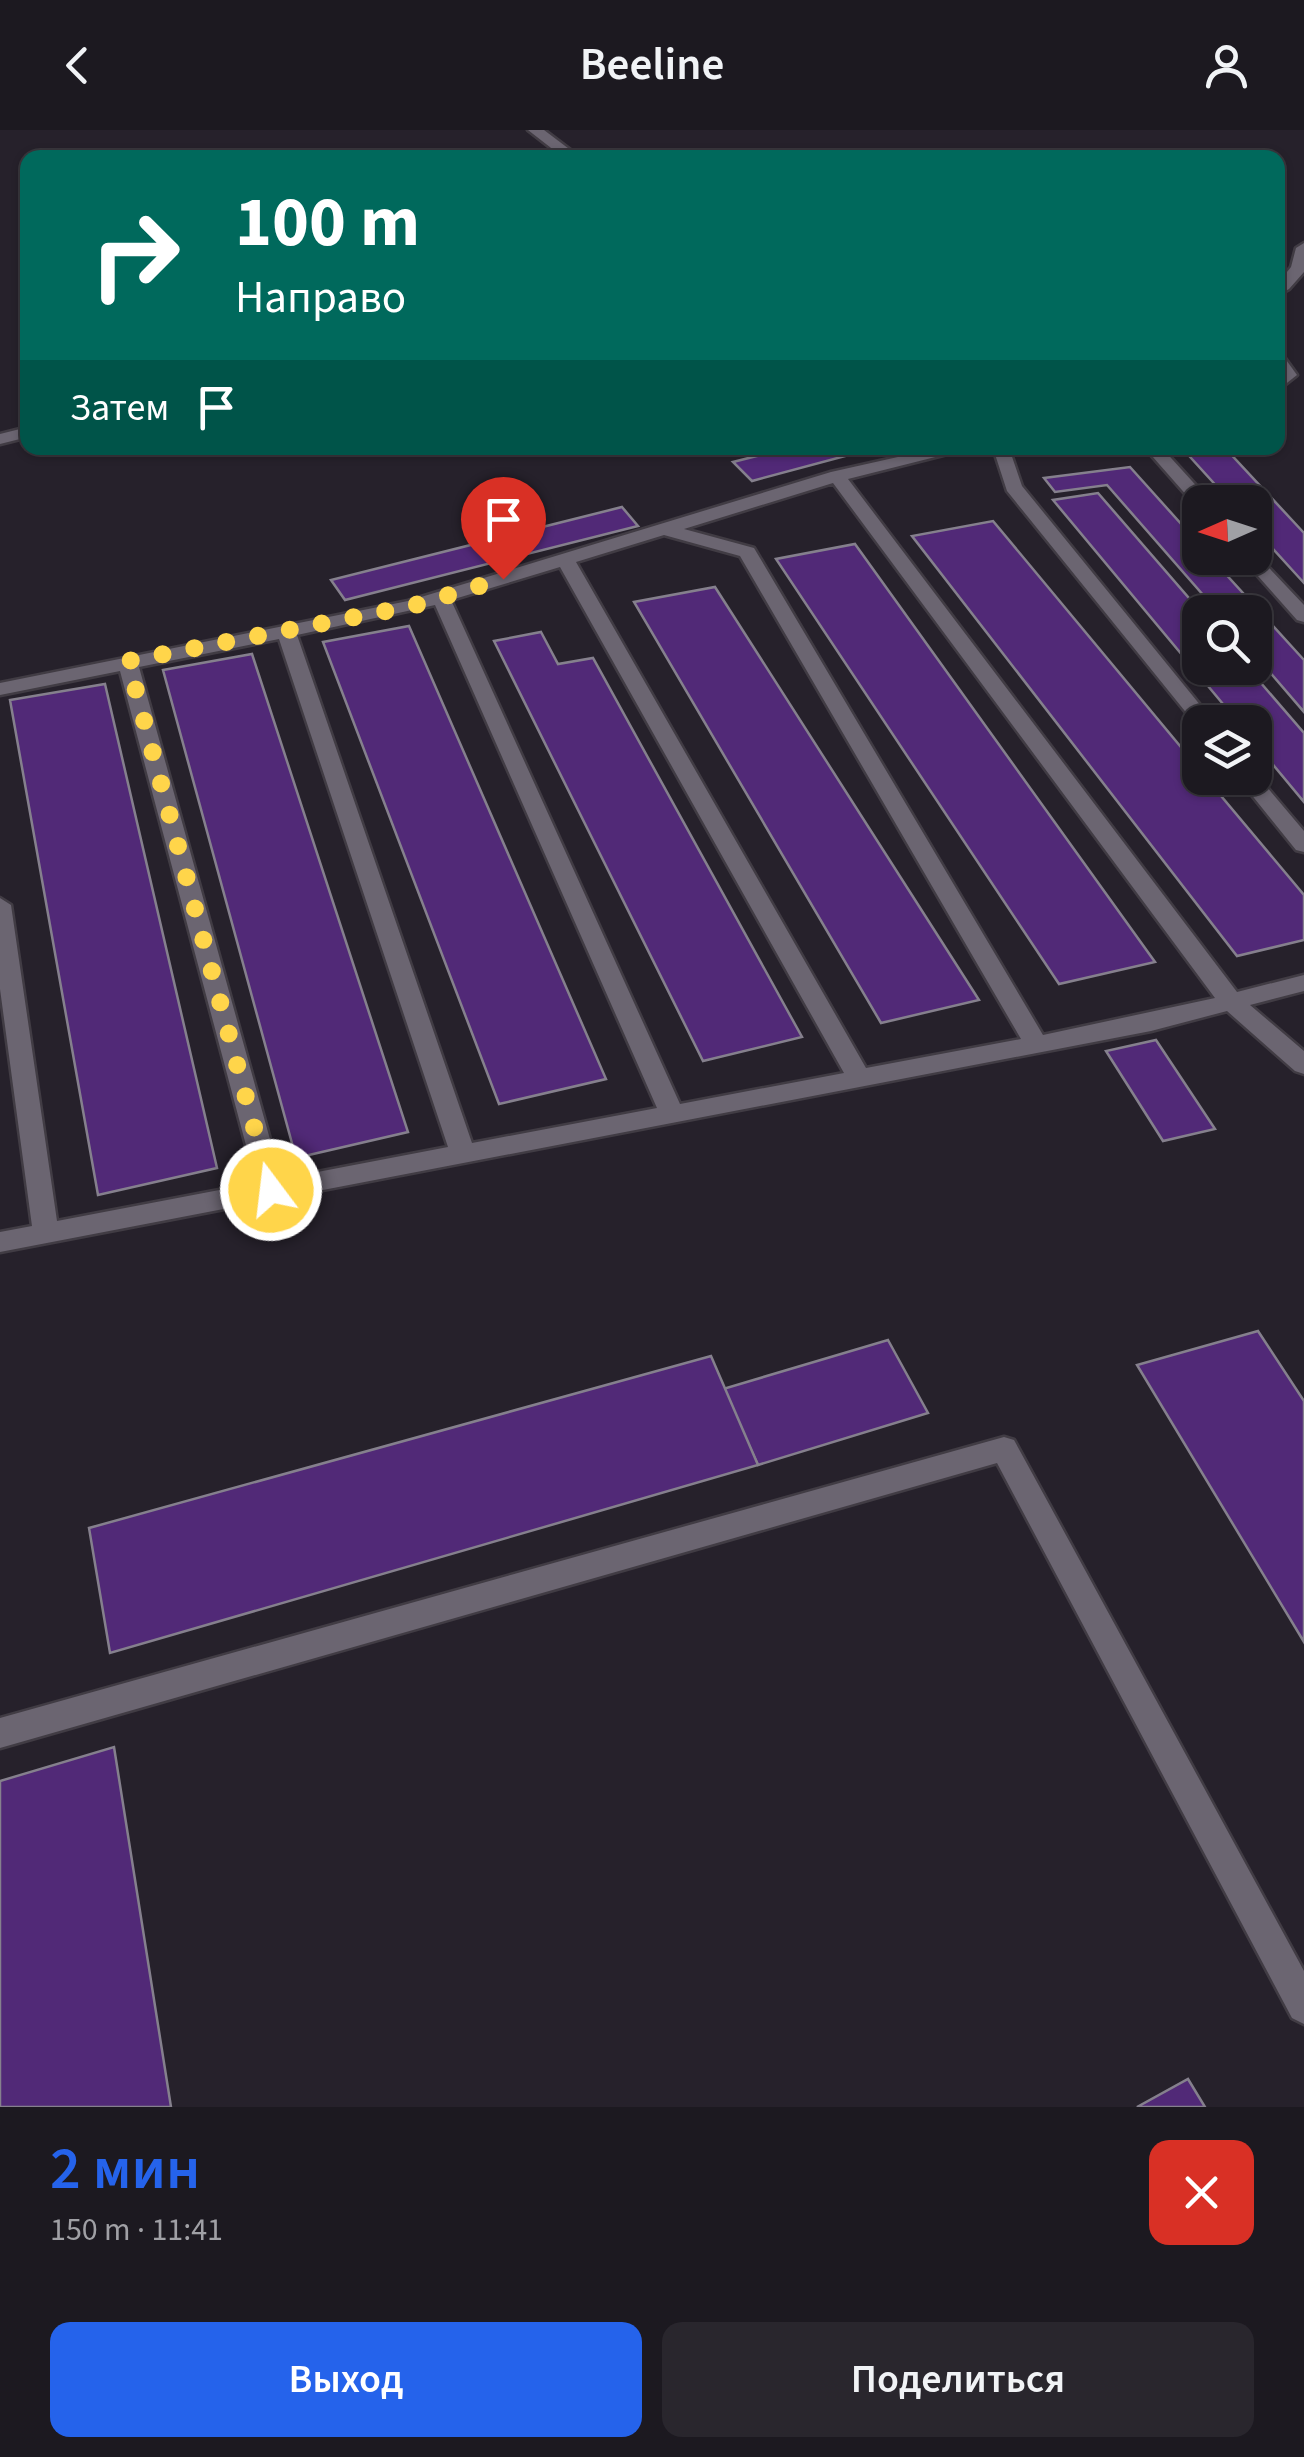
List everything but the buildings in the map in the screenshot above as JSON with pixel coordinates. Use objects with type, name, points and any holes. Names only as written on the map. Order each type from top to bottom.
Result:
[{"type":"lane","points":[[535,130],[563,150]]},
{"type":"lane","points":[[1285,286],[1302,263],[1304,248]]},
{"type":"lane","points":[[0,689],[442,598],[836,476],[930,455]]},
{"type":"lane","points":[[1003,455],[1013,487],[1190,705]]},
{"type":"lane","points":[[1159,455],[1187,485]]},
{"type":"lane","points":[[836,476],[1231,1002],[1304,1066]]},
{"type":"lane","points":[[664,530],[747,552],[1036,1044]]},
{"type":"lane","points":[[565,560],[859,1078]]},
{"type":"lane","points":[[1267,575],[1304,616]]},
{"type":"lane","points":[[442,598],[672,1114]]},
{"type":"lane","points":[[286,631],[463,1153]]},
{"type":"lane","points":[[128,661],[271,1190]]},
{"type":"lane","points":[[1263,795],[1304,845]]},
{"type":"lane","points":[[0,905],[46,1233]]},
{"type":"lane","points":[[0,1242],[1151,1022],[1304,983]]},
{"type":"lane","points":[[0,1733],[1004,1449],[1304,2006]]},
{"type":"route","points":[[271,1190],[128,661],[412,606],[503,579]]}]
